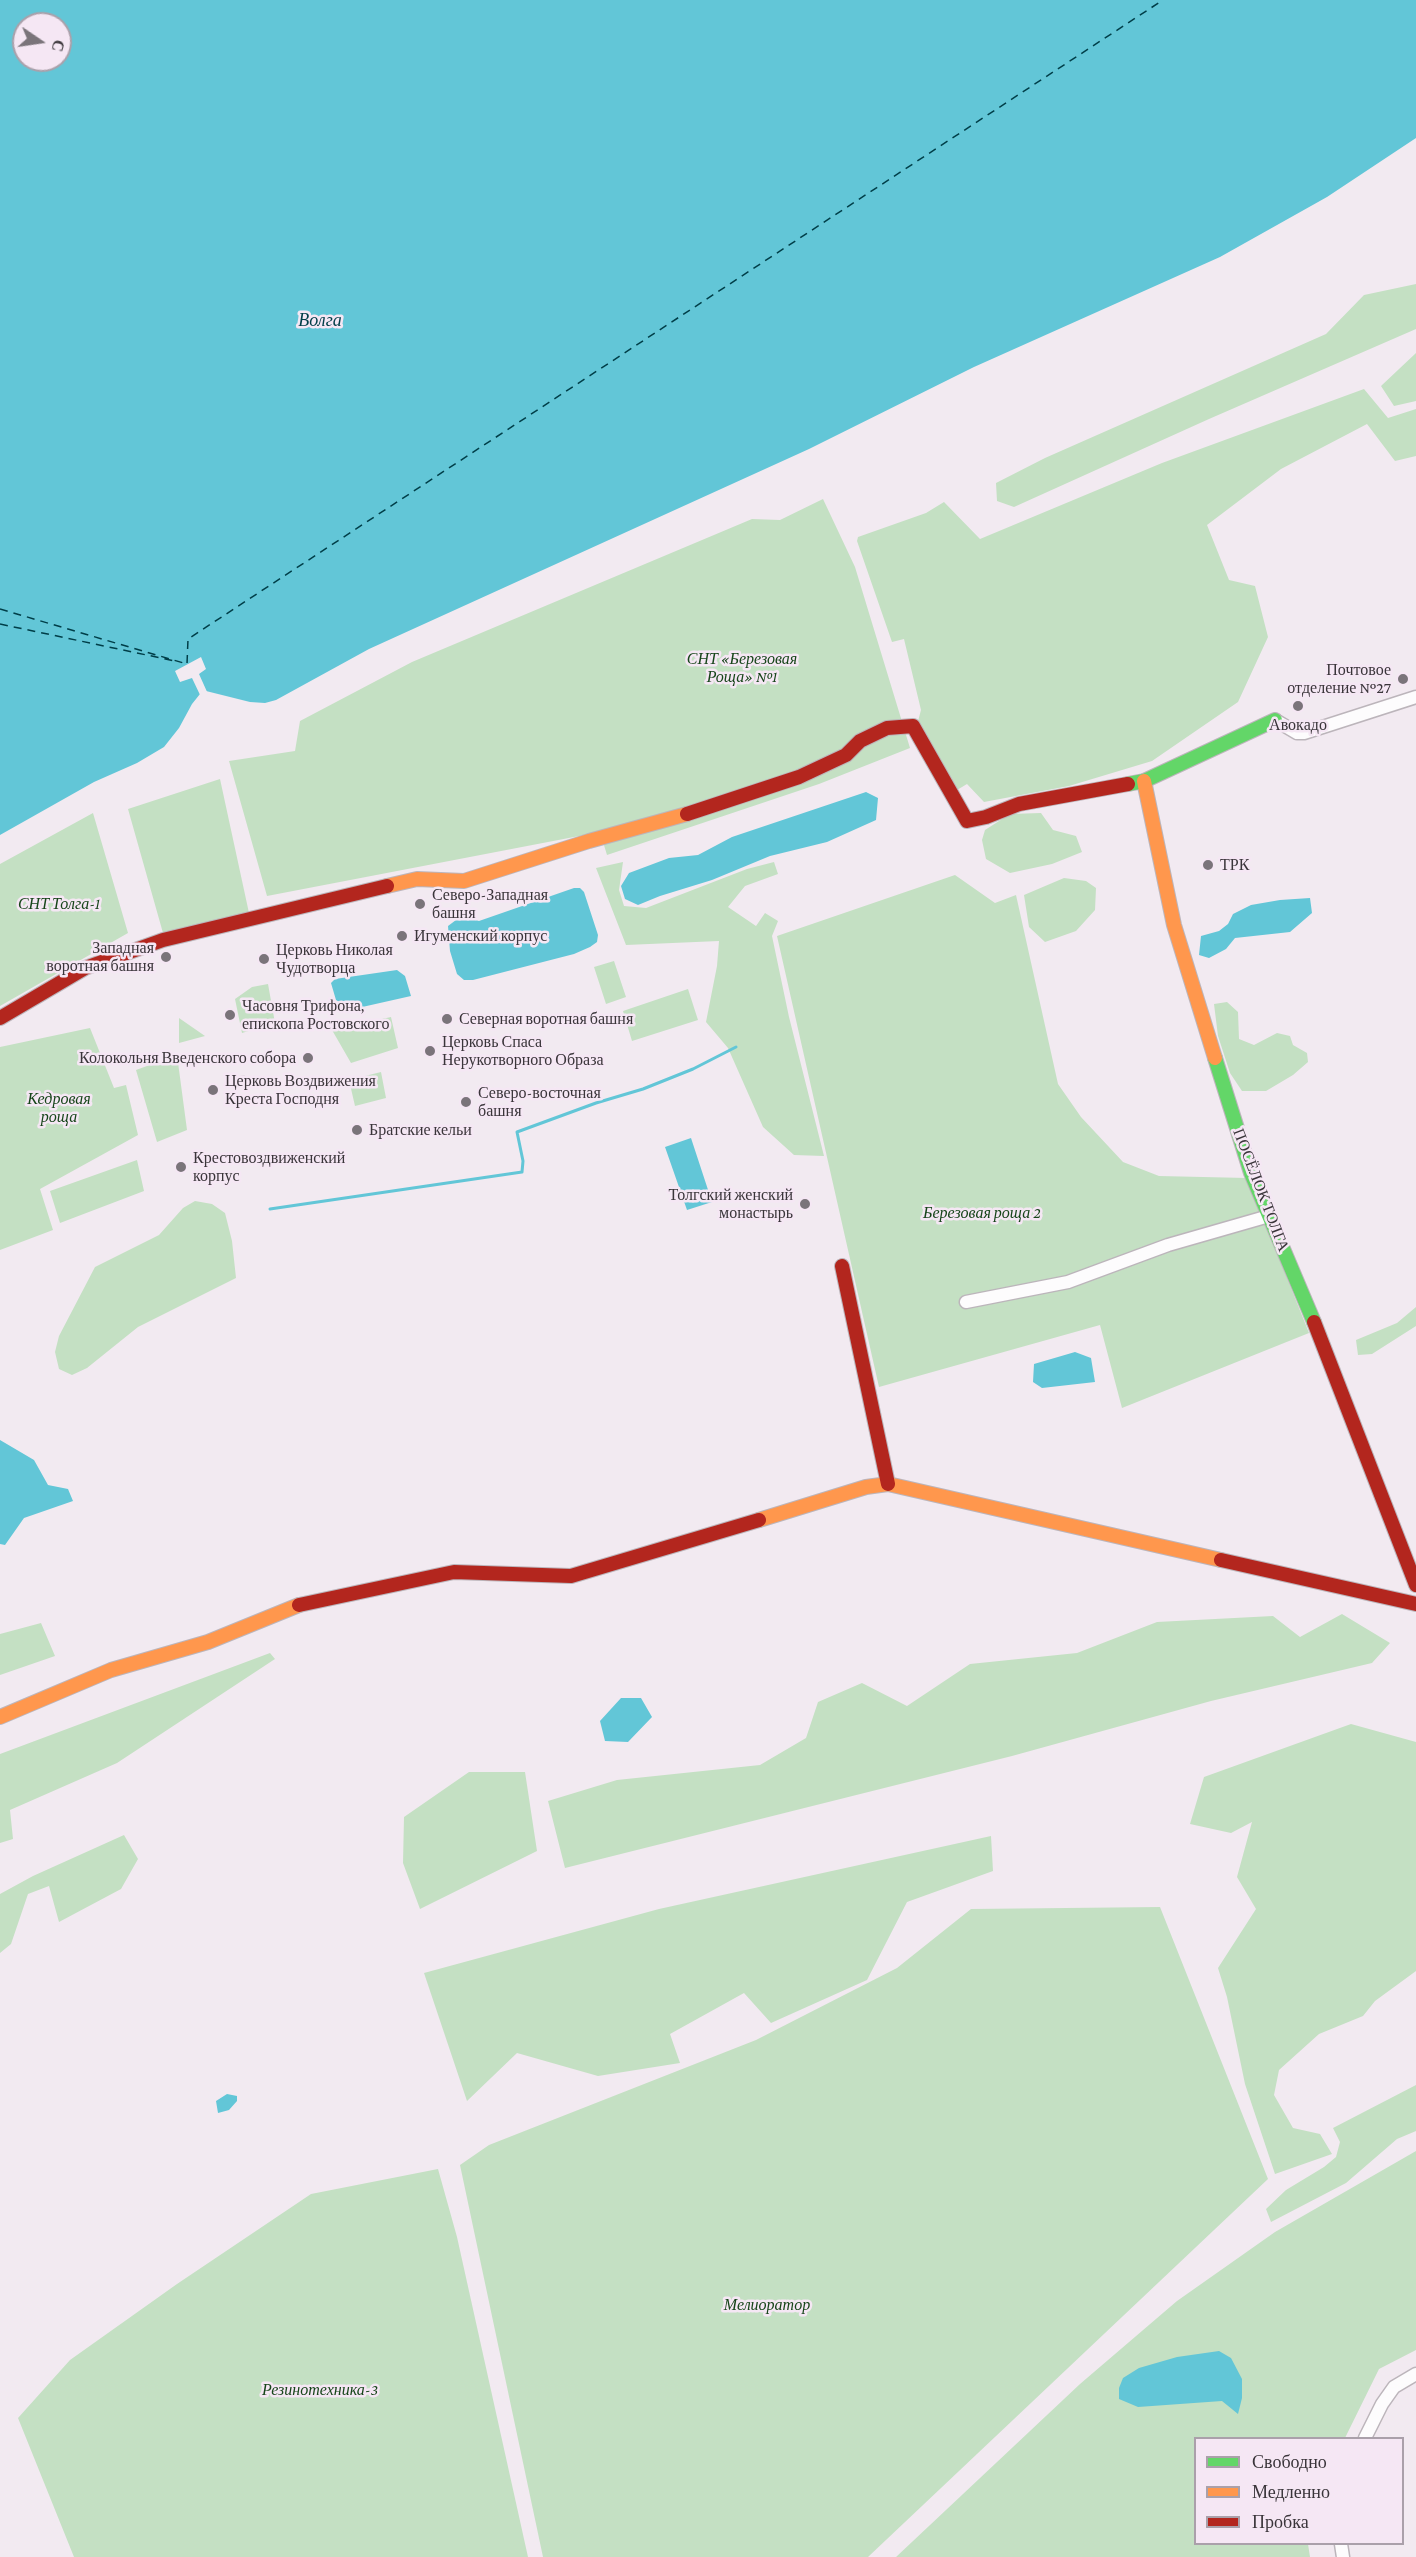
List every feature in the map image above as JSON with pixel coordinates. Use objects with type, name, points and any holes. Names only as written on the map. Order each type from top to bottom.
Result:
[{"type":"street","points":[[0,1018],[85,968],[163,940],[417,879],[464,881],[589,841],[686,814],[799,777],[846,755],[867,737],[893,727],[913,726],[967,821],[986,817],[1019,804],[1078,795],[1144,781],[1275,720],[1297,733],[1304,734],[1416,698]]},
{"type":"street","name":"ПОСЁЛОК ТОЛГА","points":[[1144,781],[1170,907],[1251,1173],[1313,1319],[1416,1586]]},
{"type":"street","points":[[966,1302],[1068,1282],[1168,1245],[1269,1216]]},
{"type":"street","points":[[842,1266],[888,1484]]},
{"type":"street","points":[[0,1717],[111,1670],[208,1642],[293,1606],[340,1598],[454,1572],[571,1576],[587,1574],[866,1487],[888,1484],[1416,1604]]},
{"type":"street","points":[[1366,2437],[1382,2404],[1394,2387],[1416,2374]]},
{"type":"green space","points":[[1416,284],[1416,329],[1014,507],[997,501],[996,483],[1045,458],[1326,334],[1364,295]]},
{"type":"green space","points":[[1416,353],[1416,401],[1394,406],[1381,386]]},
{"type":"green space","points":[[1364,389],[1388,418],[1416,409],[1416,456],[1395,461],[1367,424],[1281,469],[1207,525],[1229,580],[1255,586],[1268,637],[1238,702],[1152,761],[1069,786],[984,802],[967,784],[957,790],[917,725],[921,710],[904,639],[892,642],[857,541],[858,537],[926,513],[944,502],[980,539],[1162,463]]},
{"type":"green space","name":"СНТ «Березовая Роща» №1","points":[[823,499],[855,567],[910,748],[819,784],[607,855],[600,832],[267,896],[229,761],[295,751],[300,721],[412,662],[752,519],[780,520]]},
{"type":"green space","points":[[220,779],[249,913],[163,933],[128,809]]},
{"type":"green space","name":"СНТ Толга-1","points":[[93,813],[128,933],[0,1006],[0,864]]},
{"type":"green space","points":[[1041,813],[1053,830],[1076,836],[1082,852],[1052,864],[1010,873],[986,859],[982,840],[985,830],[1010,814]]},
{"type":"green space","points":[[623,862],[619,890],[624,906],[646,908],[747,869],[774,862],[778,874],[745,886],[728,907],[756,926],[765,913],[778,921],[772,936],[789,1017],[824,1156],[794,1155],[763,1127],[728,1048],[706,1022],[717,966],[719,941],[626,945],[596,868]]},
{"type":"green space","name":"Березовая роща 2","points":[[955,875],[995,903],[1016,895],[1058,1084],[1081,1117],[1123,1162],[1159,1176],[1247,1178],[1309,1333],[1122,1408],[1100,1325],[879,1387],[777,936]]},
{"type":"green space","points":[[1064,878],[1086,881],[1096,888],[1095,910],[1076,931],[1045,942],[1029,927],[1024,895]]},
{"type":"green space","points":[[614,961],[626,997],[606,1004],[594,967]]},
{"type":"green space","points":[[268,984],[275,1023],[242,1033],[235,999],[252,987]]},
{"type":"green space","points":[[688,989],[698,1020],[632,1041],[623,1011]]},
{"type":"green space","points":[[1227,1002],[1238,1012],[1239,1039],[1254,1045],[1277,1033],[1290,1036],[1293,1045],[1307,1053],[1308,1062],[1293,1075],[1266,1091],[1242,1091],[1230,1073],[1218,1036],[1214,1004]]},
{"type":"green space","points":[[391,1017],[398,1048],[351,1063],[332,1030]]},
{"type":"green space","points":[[179,1018],[205,1036],[179,1043]]},
{"type":"green space","name":"Кедровая роща","points":[[90,1028],[114,1088],[126,1085],[138,1135],[40,1189],[53,1230],[0,1250],[0,1047]]},
{"type":"green space","points":[[177,1055],[187,1130],[157,1142],[136,1070]]},
{"type":"green space","points":[[381,1072],[386,1098],[355,1106],[349,1080]]},
{"type":"green space","points":[[137,1160],[144,1191],[60,1223],[50,1191]]},
{"type":"green space","points":[[195,1201],[212,1204],[225,1213],[232,1241],[236,1278],[138,1327],[87,1368],[72,1375],[59,1369],[55,1352],[59,1336],[95,1267],[159,1235],[183,1208]]},
{"type":"green space","points":[[1416,1307],[1416,1326],[1372,1354],[1358,1355],[1356,1340],[1397,1323]]},
{"type":"green space","points":[[1342,1614],[1390,1643],[1372,1663],[1211,1701],[1012,1756],[565,1868],[548,1801],[617,1780],[760,1765],[806,1738],[818,1702],[862,1683],[907,1706],[970,1664],[1077,1653],[1157,1622],[1273,1616],[1300,1637]]},
{"type":"green space","points":[[41,1623],[55,1656],[0,1675],[0,1634]]},
{"type":"green space","points":[[270,1653],[275,1659],[117,1763],[10,1810],[13,1839],[0,1843],[0,1754]]},
{"type":"green space","points":[[1351,1724],[1416,1742],[1416,1971],[1375,2001],[1363,2016],[1319,2034],[1279,2070],[1274,2095],[1293,2128],[1320,2134],[1332,2154],[1275,2174],[1245,2084],[1227,1997],[1218,1968],[1256,1909],[1237,1877],[1252,1822],[1231,1833],[1190,1824],[1204,1777]]},
{"type":"green space","points":[[469,1772],[525,1772],[537,1851],[420,1909],[403,1863],[404,1817]]},
{"type":"green space","points":[[124,1835],[138,1859],[121,1889],[59,1922],[49,1886],[28,1894],[11,1944],[0,1953],[0,1894],[33,1876]]},
{"type":"green space","points":[[991,1836],[993,1871],[907,1902],[867,1980],[771,2023],[744,1993],[670,2034],[680,2063],[598,2076],[517,2053],[467,2101],[424,1973],[659,1909]]},
{"type":"green space","name":"Мелиоратор","points":[[1160,1907],[1268,2179],[868,2557],[543,2557],[460,2165],[489,2145],[756,2040],[897,1968],[971,1909]]},
{"type":"green space","points":[[1416,2085],[1416,2131],[1397,2139],[1346,2183],[1271,2222],[1266,2209],[1286,2190],[1336,2157],[1340,2142],[1333,2128]]},
{"type":"green space","points":[[1416,2151],[1416,2350],[1379,2369],[1345,2437],[1194,2437],[1194,2545],[1308,2545],[1310,2557],[896,2557],[1080,2384],[1177,2301],[1275,2232]]},
{"type":"green space","name":"Резинотехника-3","points":[[438,2169],[457,2237],[528,2557],[74,2557],[18,2418],[70,2360],[177,2284],[311,2194]]},
{"type":"water","name":"Волга","points":[[0,0],[1416,0],[1416,138],[1327,197],[1220,257],[974,367],[809,449],[369,649],[276,700],[265,703],[250,702],[206,691],[200,694],[192,704],[179,728],[164,747],[137,763],[94,782],[0,835]]},
{"type":"water","points":[[866,792],[878,798],[876,820],[827,842],[770,856],[712,880],[638,905],[625,899],[621,886],[629,873],[669,858],[698,855],[732,837]]},
{"type":"water","points":[[574,888],[580,888],[584,892],[598,935],[597,942],[574,954],[473,980],[464,980],[457,974],[450,951],[448,926],[456,920],[466,918],[479,921]]},
{"type":"water","points":[[1310,898],[1312,913],[1290,932],[1235,938],[1226,949],[1209,958],[1199,955],[1201,936],[1219,931],[1228,924],[1233,914],[1251,905]]},
{"type":"water","points":[[397,970],[405,976],[411,996],[340,1012],[338,1008],[341,1003],[336,1000],[331,983],[335,979]]},
{"type":"water","points":[[691,1138],[712,1202],[687,1210],[665,1147]]},
{"type":"water","points":[[1075,1352],[1091,1358],[1095,1382],[1042,1388],[1033,1382],[1034,1364]]},
{"type":"water","points":[[0,1440],[34,1460],[48,1485],[68,1489],[73,1501],[24,1518],[5,1545],[0,1544]]},
{"type":"water","points":[[621,1698],[641,1698],[652,1717],[628,1742],[605,1741],[600,1721]]},
{"type":"water","points":[[227,2094],[237,2096],[237,2101],[229,2110],[218,2113],[216,2101]]},
{"type":"water","points":[[1219,2351],[1231,2358],[1242,2379],[1242,2398],[1238,2414],[1222,2401],[1138,2407],[1119,2399],[1119,2388],[1123,2378],[1139,2368],[1177,2357]]},
{"type":"pier","points":[[201,657],[206,669],[199,674],[208,694],[201,697],[192,678],[180,682],[175,671]]},
{"type":"waterway","points":[[270,1209],[522,1172],[523,1161],[517,1132],[596,1103],[643,1089],[693,1069],[736,1047]]},
{"type":"ferry route","points":[[0,609],[187,664],[188,639],[1163,0]]},
{"type":"ferry route","points":[[0,624],[175,661]]},
{"type":"tunnel","points":[[239,1076],[240,1084]]},
{"type":"traffic: fast","points":[[1128,784],[1144,781],[1275,720]]},
{"type":"traffic: fast","points":[[1215,1058],[1251,1173],[1314,1322]]},
{"type":"traffic: slow","points":[[1144,781],[1174,925],[1215,1058]]},
{"type":"traffic: slow","points":[[387,886],[417,879],[464,881],[589,841],[687,814]]},
{"type":"traffic: slow","points":[[759,1520],[866,1487],[888,1484],[1221,1560]]},
{"type":"traffic: slow","points":[[0,1717],[111,1670],[208,1642],[299,1605]]},
{"type":"traffic: jam","points":[[687,814],[799,777],[846,755],[860,741],[887,728],[913,726],[967,821],[986,817],[1019,804],[1128,784]]},
{"type":"traffic: jam","points":[[0,1018],[85,968],[163,940],[387,886]]},
{"type":"traffic: jam","points":[[842,1266],[888,1484]]},
{"type":"traffic: jam","points":[[1314,1322],[1416,1585]]},
{"type":"traffic: jam","points":[[299,1605],[454,1572],[571,1576],[759,1520]]},
{"type":"traffic: jam","points":[[1221,1560],[1416,1604]]},
{"type":"place","name":"Почтовое отделение №27","points":[[1403,679]]},
{"type":"place","name":"Авокадо","points":[[1298,706]]},
{"type":"place","name":"ТРК","points":[[1208,865]]},
{"type":"place","name":"Северо-Западная башня","points":[[420,904]]},
{"type":"place","name":"Игуменский корпус","points":[[402,936]]},
{"type":"place","name":"Западная воротная башня","points":[[166,957]]},
{"type":"place","name":"Церковь Николая Чудотворца","points":[[264,959]]},
{"type":"place","name":"Часовня Трифона, епископа Ростовского","points":[[230,1015]]},
{"type":"place","name":"Северная воротная башня","points":[[447,1019]]},
{"type":"place","name":"Церковь Спаса Нерукотворного Образа","points":[[430,1051]]},
{"type":"place","name":"Колокольня Введенского собора","points":[[308,1058]]},
{"type":"place","name":"Церковь Воздвижения Креста Господня","points":[[213,1090]]},
{"type":"place","name":"Северо-восточная башня","points":[[466,1102]]},
{"type":"place","name":"Братские кельи","points":[[357,1130]]},
{"type":"place","name":"Крестовоздвиженский корпус","points":[[181,1167]]},
{"type":"place","name":"Толгский женский монастырь","points":[[805,1204]]}]
